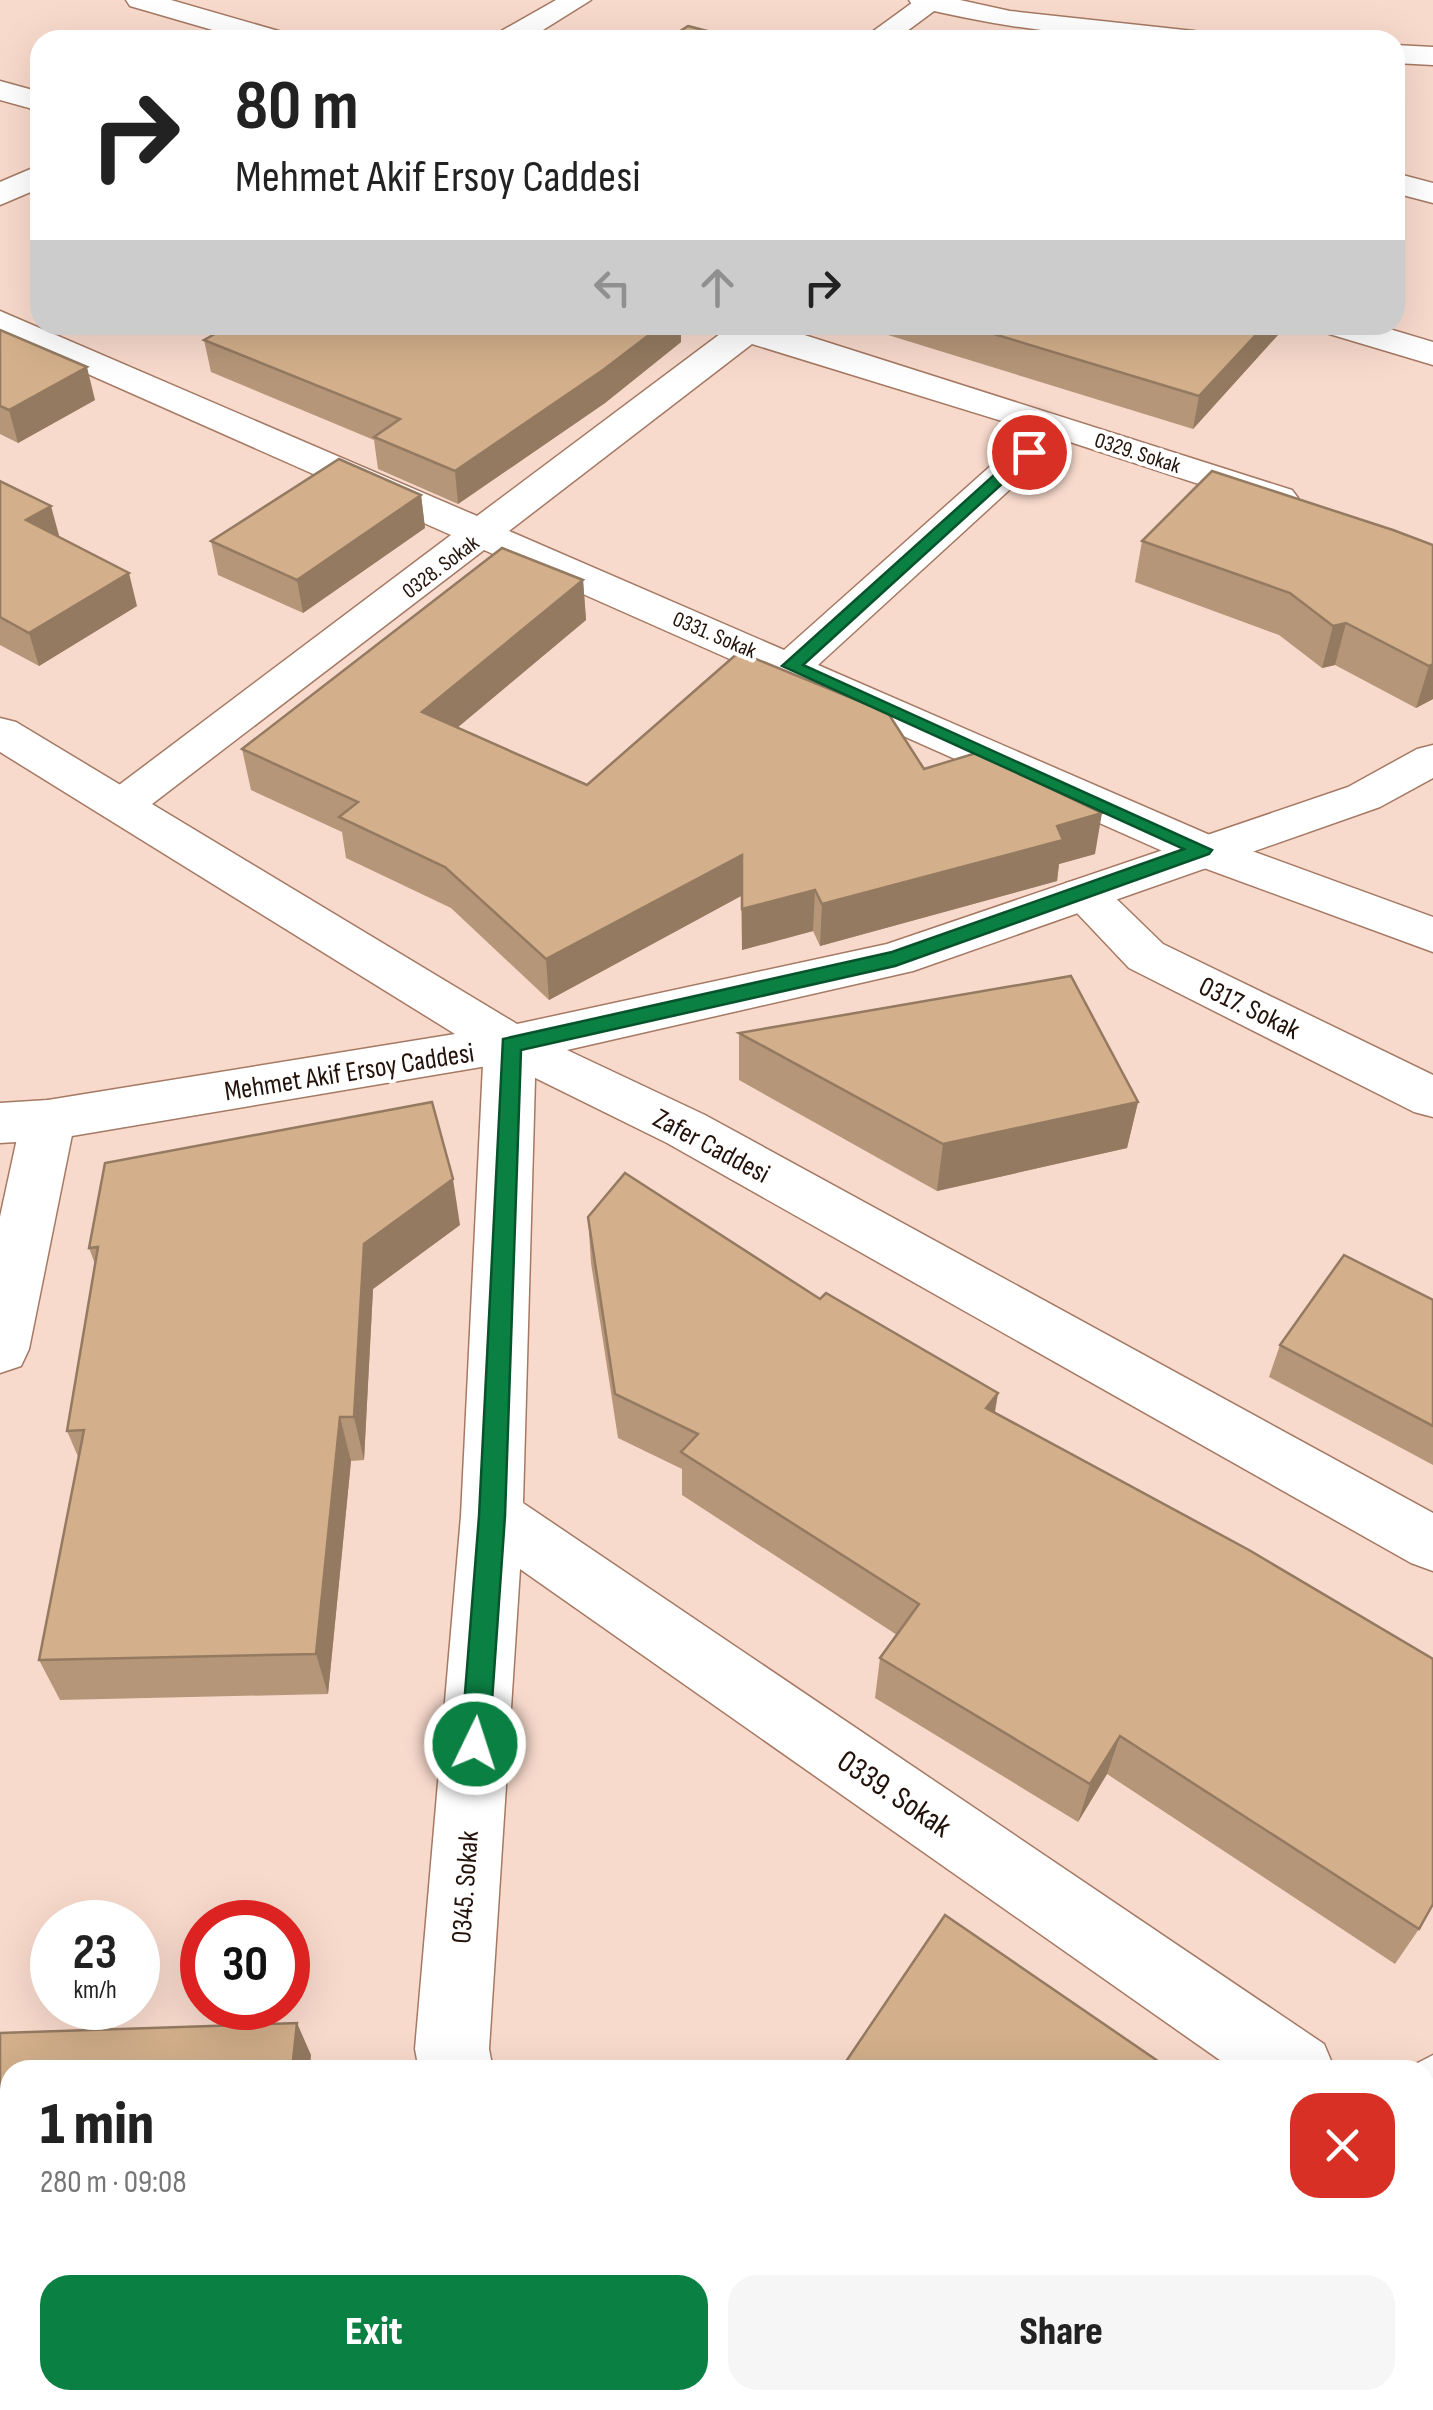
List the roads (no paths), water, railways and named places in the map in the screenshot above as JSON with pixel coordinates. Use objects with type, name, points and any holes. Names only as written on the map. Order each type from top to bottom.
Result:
[{"type":"street","points":[[140,0],[244,30]]},
{"type":"street","points":[[524,30],[577,0]]},
{"type":"street","points":[[890,30],[930,1],[1010,20],[1086,30]]},
{"type":"street","points":[[1405,55],[1433,56]]},
{"type":"street","points":[[0,90],[30,99]]},
{"type":"street","points":[[0,195],[30,180]]},
{"type":"street","points":[[1405,185],[1433,192]]},
{"type":"street","name":"0331. Sokak","points":[[0,322],[791,666],[1202,850],[1433,936]]},
{"type":"street","name":"0328. Sokak","points":[[123,804],[481,534],[733,335]]},
{"type":"street","name":"0329. Sokak","points":[[768,335],[1321,512]]},
{"type":"street","points":[[1371,335],[1433,354]]},
{"type":"street","points":[[791,666],[1058,426]]},
{"type":"street","name":"Zafer Caddesi","points":[[0,732],[510,1044],[686,1129],[1433,1544]]},
{"type":"street","name":"Mehmet Akif Ersoy Caddesi","points":[[24,1122],[510,1044],[895,958],[1364,796],[1433,759]]},
{"type":"street","name":"0317. Sokak","points":[[1083,894],[1146,956],[1433,1098]]},
{"type":"street","name":"0345. Sokak","points":[[454,2060],[452,2048],[492,1516],[510,1044]]},
{"type":"street","points":[[0,1350],[24,1122]]},
{"type":"street","name":"0339. Sokak","points":[[492,1516],[1283,2060]]}]
